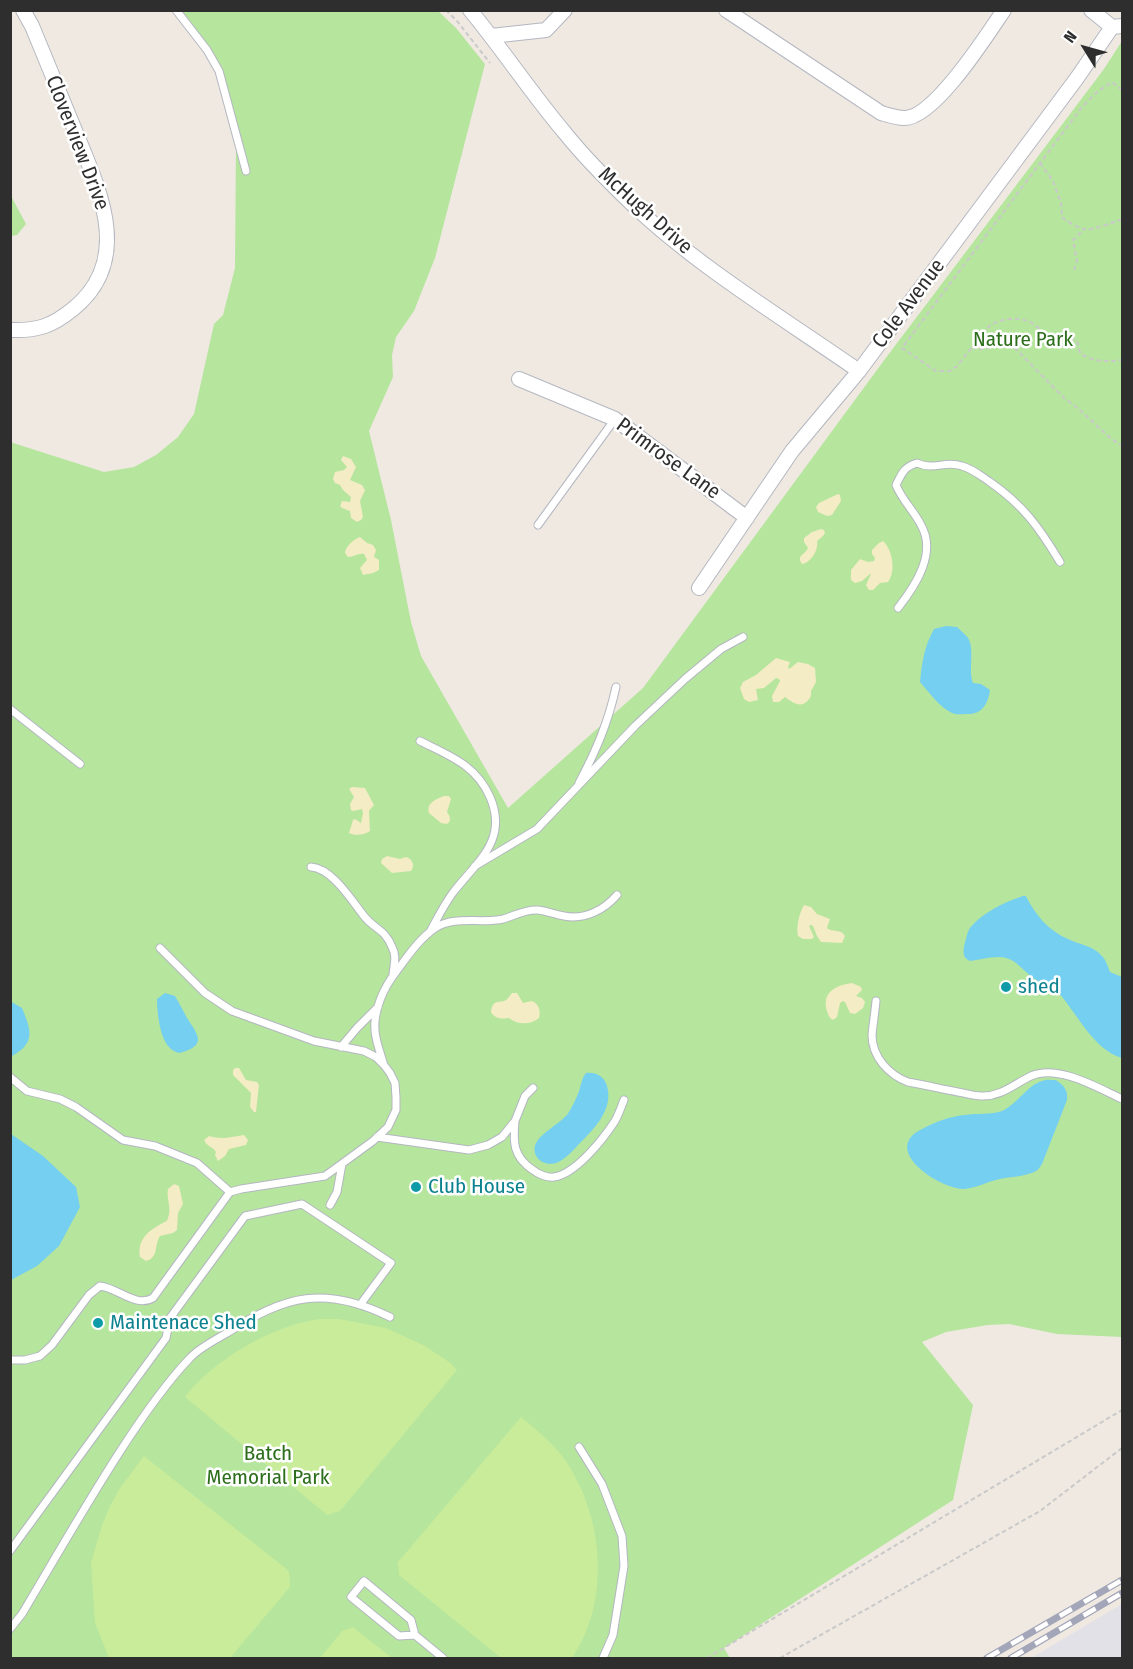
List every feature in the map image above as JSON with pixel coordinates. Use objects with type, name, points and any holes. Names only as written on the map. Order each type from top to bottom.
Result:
[{"type":"street","name":"Cloverview Drive","points":[[10,330],[28,331],[57,322],[84,300],[101,276],[107,248],[106,216],[95,181],[32,26],[23,10]]},
{"type":"street","name":"McHugh Drive","points":[[470,10],[565,133],[631,203],[705,265],[859,371]]},
{"type":"street","points":[[491,36],[546,30],[565,10]]},
{"type":"street","points":[[726,10],[880,113],[904,118],[919,114],[937,100],[981,45],[1004,10]]},
{"type":"street","points":[[1090,10],[1117,27]]},
{"type":"street","name":"Cole Avenue","points":[[699,588],[792,451],[859,371],[1117,27]]},
{"type":"street","name":"Primrose Lane","points":[[519,379],[615,419],[747,518]]},
{"type":"lane","points":[[176,10],[207,50],[219,71],[246,171]]},
{"type":"lane","points":[[538,525],[615,419]]},
{"type":"lane","points":[[898,608],[918,579],[927,550],[926,535],[921,524],[900,495],[896,484],[908,466],[917,463],[926,467],[958,464],[970,468],[1021,507],[1042,532],[1060,562]]},
{"type":"lane","points":[[476,866],[537,829],[635,726],[685,679],[721,649],[743,637]]},
{"type":"lane","points":[[575,790],[597,750],[616,687]]},
{"type":"lane","points":[[10,709],[80,764]]},
{"type":"lane","points":[[420,741],[453,757],[471,769],[487,789],[497,818],[496,832],[489,846],[441,910],[430,932]]},
{"type":"lane","points":[[311,867],[321,869],[327,874],[348,895],[367,920],[378,927],[389,939],[395,952],[392,977]]},
{"type":"lane","points":[[384,1065],[375,1030],[378,1007],[392,977],[430,932],[437,927],[454,922],[501,920],[529,910],[575,917],[585,916],[610,904],[617,895]]},
{"type":"lane","points":[[10,1360],[25,1360],[40,1356],[52,1345],[89,1295],[100,1286],[116,1290],[137,1301],[147,1302],[153,1298],[230,1192],[325,1176],[388,1127],[396,1110],[395,1083],[384,1065],[376,1058],[355,1048],[314,1041],[232,1011],[205,993],[160,948]]},
{"type":"lane","points":[[876,1001],[872,1037],[875,1050],[880,1061],[899,1079],[981,1096],[998,1094],[1011,1089],[1033,1075],[1053,1073],[1077,1079],[1122,1099]]},
{"type":"lane","points":[[341,1047],[378,1007]]},
{"type":"lane","points":[[10,1077],[27,1091],[60,1099],[76,1107],[123,1140],[155,1146],[197,1163],[230,1192]]},
{"type":"lane","points":[[377,1137],[469,1150],[488,1145],[502,1137],[515,1121],[525,1096],[532,1088]]},
{"type":"lane","points":[[515,1121],[514,1138],[517,1155],[528,1167],[540,1174],[554,1177],[575,1166],[600,1141],[615,1120],[624,1100]]},
{"type":"lane","points":[[330,1205],[337,1192],[342,1164]]},
{"type":"lane","points":[[10,1551],[166,1338],[170,1318],[245,1216],[302,1204],[391,1263],[360,1305]]},
{"type":"lane","points":[[10,1629],[22,1614],[101,1480],[143,1416],[191,1356],[251,1318],[284,1303],[307,1298],[338,1298],[390,1317]]},
{"type":"lane","points":[[579,1447],[602,1484],[622,1536],[624,1566],[613,1635],[603,1659]]},
{"type":"lane","points":[[415,1635],[399,1636],[351,1597],[364,1581],[411,1620],[415,1635],[443,1659]]},
{"type":"path","points":[[446,10],[490,63]]},
{"type":"path","points":[[1122,90],[1112,82],[1097,92],[1082,107],[902,348],[936,371],[943,372],[957,366],[989,326],[1017,318],[1024,319],[1049,334],[1064,335],[1077,340],[1080,353],[1087,357],[1100,361],[1122,360]]},
{"type":"path","points":[[1040,163],[1053,181],[1061,202],[1062,217],[1084,230]]},
{"type":"path","points":[[1074,270],[1077,261],[1073,240],[1084,230],[1122,219]]},
{"type":"path","points":[[972,347],[977,350],[1008,343],[1064,399],[1074,404],[1100,430],[1122,446]]},
{"type":"path","points":[[707,1659],[1122,1410]]},
{"type":"path","points":[[780,1659],[1040,1510],[1122,1448]]},
{"type":"shaded area","points":[[1122,1604],[1122,1658],[1031,1658]]},
{"type":"green space","points":[[174,11],[438,11],[456,28],[485,64],[435,258],[414,311],[396,337],[392,355],[393,377],[369,431],[391,520],[411,622],[421,656],[508,808],[643,688],[885,359],[1104,69],[1122,41],[1122,1337],[1057,1334],[1009,1324],[946,1332],[922,1342],[973,1405],[953,1500],[724,1648],[730,1658],[11,1658],[10,442],[104,472],[134,467],[156,455],[178,437],[194,414],[214,324],[223,315],[235,268],[236,146],[214,61]]},
{"type":"green space","points":[[10,194],[26,224],[17,235],[11,236]]},
{"type":"green space","points":[[320,1319],[339,1319],[386,1328],[425,1346],[457,1370],[340,1511],[327,1515],[185,1397],[211,1370],[245,1346],[283,1329]]},
{"type":"green space","points":[[521,1417],[541,1434],[564,1459],[581,1488],[590,1511],[598,1562],[597,1588],[584,1636],[572,1658],[501,1658],[399,1575],[398,1562]]},
{"type":"green space","points":[[144,1456],[289,1571],[290,1587],[230,1658],[109,1658],[95,1623],[91,1563],[110,1506],[120,1488]]},
{"type":"green space","points":[[354,1627],[392,1658],[320,1658],[342,1631]]},
{"type":"sand","points":[[343,456],[351,459],[356,467],[350,480],[362,485],[365,490],[360,501],[363,517],[357,522],[351,518],[350,511],[340,506],[342,501],[350,502],[351,497],[333,479],[335,472],[347,467],[341,460]]},
{"type":"sand","points":[[838,494],[841,501],[832,515],[827,516],[818,512],[816,507],[819,503]]},
{"type":"sand","points":[[821,529],[825,533],[817,541],[814,555],[802,564],[800,557],[808,548],[804,538]]},
{"type":"sand","points":[[360,537],[373,545],[376,550],[374,557],[379,560],[379,570],[373,573],[363,575],[360,568],[367,560],[364,554],[348,557],[345,553],[346,548]]},
{"type":"sand","points":[[883,541],[891,555],[892,573],[888,582],[880,583],[873,590],[869,590],[866,585],[871,574],[855,583],[851,580],[851,570],[860,559],[868,562],[874,561],[872,550]]},
{"type":"sand","points":[[776,658],[790,662],[789,669],[798,662],[815,668],[816,682],[811,696],[805,703],[796,704],[785,697],[779,702],[773,702],[772,696],[780,681],[776,678],[764,688],[756,689],[758,700],[749,702],[744,699],[740,688],[743,682],[756,675]]},
{"type":"sand","points":[[352,787],[365,788],[374,805],[369,811],[370,831],[362,834],[349,833],[353,820],[361,823],[363,813],[362,809],[351,810],[350,804],[354,797],[349,789]]},
{"type":"sand","points":[[449,796],[451,799],[447,812],[450,820],[447,824],[441,823],[428,810],[432,802]]},
{"type":"sand","points":[[387,856],[410,859],[413,863],[411,871],[392,873],[381,863],[382,859]]},
{"type":"sand","points":[[804,905],[830,919],[827,928],[839,931],[845,936],[842,943],[821,942],[811,925],[809,926],[814,937],[812,939],[803,939],[798,936],[798,920]]},
{"type":"sand","points":[[852,983],[861,987],[862,990],[856,996],[865,1002],[863,1008],[855,1014],[850,1013],[843,1001],[840,1003],[837,1017],[833,1020],[827,1011],[826,998],[832,990]]},
{"type":"sand","points":[[512,993],[517,993],[523,1003],[532,1001],[536,1004],[540,1010],[539,1018],[524,1023],[495,1016],[491,1012],[493,1005],[506,1000]]},
{"type":"sand","points":[[235,1068],[239,1068],[246,1080],[257,1082],[259,1085],[256,1112],[250,1107],[251,1093],[233,1075]]},
{"type":"sand","points":[[244,1135],[248,1140],[246,1145],[229,1149],[218,1161],[216,1152],[204,1140],[209,1136],[223,1138]]},
{"type":"sand","points":[[174,1184],[179,1186],[183,1204],[178,1213],[177,1230],[160,1236],[155,1254],[146,1261],[140,1257],[140,1246],[144,1237],[167,1220],[169,1214],[168,1189]]},
{"type":"water","points":[[946,626],[957,627],[968,638],[971,648],[973,683],[981,684],[990,690],[986,704],[976,713],[952,713],[939,703],[920,682],[924,655],[934,629]]},
{"type":"water","points":[[1026,896],[1038,916],[1049,927],[1061,936],[1098,952],[1110,972],[1122,977],[1122,1058],[1102,1047],[1093,1038],[1056,990],[1036,980],[1014,962],[998,957],[970,961],[965,957],[967,934],[975,922],[995,908]]},
{"type":"water","points":[[165,993],[175,996],[197,1035],[197,1044],[194,1047],[179,1053],[170,1048],[161,1032],[157,999]]},
{"type":"water","points":[[10,1001],[22,1008],[29,1029],[25,1046],[12,1056],[10,1056]]},
{"type":"water","points":[[586,1073],[599,1075],[606,1083],[608,1103],[605,1111],[590,1133],[565,1158],[551,1164],[542,1162],[536,1156],[536,1143],[542,1135],[567,1115]]},
{"type":"water","points":[[1056,1080],[1065,1088],[1067,1100],[1042,1164],[1033,1173],[965,1189],[954,1188],[930,1176],[910,1157],[907,1147],[911,1138],[922,1129],[954,1117],[1002,1111],[1037,1083]]},
{"type":"water","points":[[11,1134],[43,1156],[76,1187],[80,1207],[59,1246],[37,1266],[11,1280]]},
{"type":"railway","points":[[987,1658],[1122,1580]]},
{"type":"railway","points":[[1011,1658],[1122,1593]]},
{"type":"place","name":"shed","points":[[1006,987]]},
{"type":"place","name":"Club House","points":[[416,1187]]},
{"type":"place","name":"Maintenace Shed","points":[[98,1323]]},
{"type":"park label","name":"Nature Park","points":[[1023,340]]},
{"type":"park label","name":"Batch Memorial Park","points":[[268,1466]]}]
